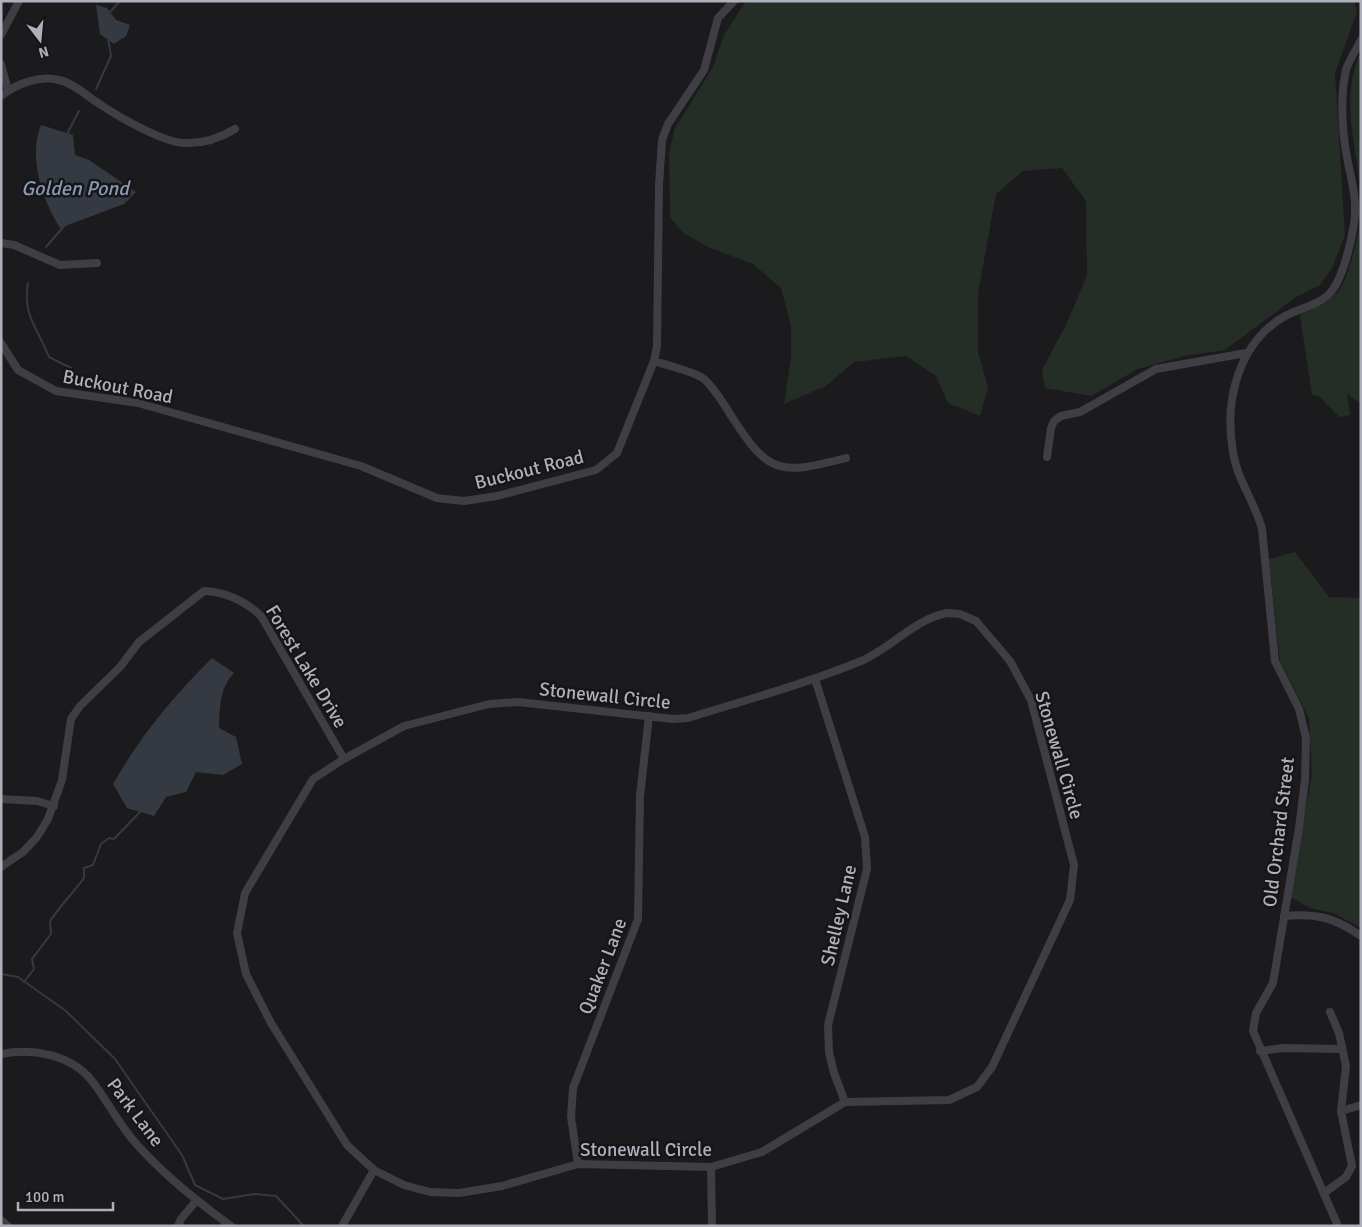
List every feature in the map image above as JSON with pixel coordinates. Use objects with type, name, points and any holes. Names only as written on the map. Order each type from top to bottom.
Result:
[{"type":"street","points":[[1,35],[19,1]]},
{"type":"street","name":"Buckout Road","points":[[1,343],[18,370],[56,392],[138,402],[360,466],[432,496],[464,501],[497,496],[596,470],[617,453],[654,361],[659,329],[659,185],[662,140],[668,124],[704,70],[718,18],[734,1]]},
{"type":"street","name":"Old Orchard Street","points":[[1338,1226],[1260,1051],[1253,1031],[1256,1013],[1272,984],[1302,800],[1306,738],[1299,709],[1275,661],[1262,529],[1257,513],[1241,481],[1233,453],[1232,402],[1246,353],[1253,343],[1278,321],[1323,300],[1335,287],[1339,276],[1356,211],[1354,184],[1347,155],[1344,85],[1347,69],[1361,40]]},
{"type":"street","points":[[1,64],[8,90]]},
{"type":"street","points":[[1,96],[8,90],[21,84],[43,79],[57,79],[74,87],[118,117],[172,141],[183,143],[222,137],[235,128]]},
{"type":"street","points":[[1,243],[14,245],[60,265],[97,264]]},
{"type":"street","points":[[1048,457],[1051,428],[1054,421],[1060,416],[1080,412],[1156,369],[1246,353]]},
{"type":"street","points":[[654,361],[703,378],[724,405],[752,448],[769,464],[791,468],[812,466],[846,458]]},
{"type":"street","name":"Forest Lake Drive","points":[[1,867],[23,852],[37,837],[54,806],[62,780],[71,719],[80,706],[120,667],[139,642],[204,591],[219,592],[232,596],[250,606],[261,616],[344,759]]},
{"type":"street","name":"Stonewall Circle","points":[[947,613],[960,614],[976,621],[1006,655],[1031,700],[1074,865],[1070,900],[992,1067],[977,1087],[949,1100],[932,1102],[845,1102],[762,1152],[711,1167],[578,1164],[502,1186],[458,1193],[430,1192],[404,1185],[374,1170],[347,1145],[271,1022],[246,974],[237,933],[245,893],[313,779],[344,759],[404,726],[489,704],[518,702],[673,719],[688,718],[814,679],[864,660],[933,616],[947,613]]},
{"type":"street","name":"Shelley Lane","points":[[814,679],[865,837],[867,852],[867,869],[828,1026],[832,1066],[845,1102]]},
{"type":"street","name":"Quaker Lane","points":[[578,1164],[571,1116],[573,1088],[638,919],[640,796],[649,716]]},
{"type":"street","points":[[1,799],[37,801],[54,806]]},
{"type":"street","points":[[1284,916],[1307,914],[1326,918],[1345,925],[1361,936]]},
{"type":"street","points":[[1324,1193],[1346,1178],[1351,1171],[1342,1111],[1346,1066],[1338,1033],[1330,1012]]},
{"type":"street","points":[[1260,1051],[1283,1048],[1341,1049]]},
{"type":"street","name":"Park Lane","points":[[1,1054],[17,1051],[50,1055],[84,1073],[141,1149],[196,1201],[231,1226]]},
{"type":"street","points":[[1342,1111],[1361,1105]]},
{"type":"street","points":[[711,1167],[712,1226]]},
{"type":"street","points":[[342,1226],[374,1170]]},
{"type":"street","points":[[178,1226],[181,1219],[196,1201]]},
{"type":"street","points":[[1,1220],[8,1226]]},
{"type":"shaded area","points":[[746,1],[1354,1],[1357,12],[1335,73],[1345,235],[1332,268],[1320,285],[1296,297],[1225,350],[1184,356],[1138,369],[1091,396],[1045,388],[1042,370],[1066,325],[1087,276],[1086,201],[1062,168],[1023,171],[996,194],[978,294],[978,352],[988,387],[980,416],[948,403],[936,376],[906,356],[854,362],[826,386],[784,404],[791,358],[791,326],[781,288],[753,264],[708,247],[682,232],[670,217],[669,153],[675,128],[713,67],[724,35]]},
{"type":"shaded area","points":[[1361,51],[1361,189],[1350,102],[1351,84]]},
{"type":"shaded area","points":[[1361,219],[1361,404],[1347,394],[1350,415],[1339,417],[1319,396],[1312,395],[1300,315],[1328,300],[1341,287],[1352,258]]},
{"type":"shaded area","points":[[1295,552],[1329,597],[1361,598],[1361,928],[1333,913],[1310,908],[1290,897],[1312,774],[1309,718],[1280,661],[1269,559]]},
{"type":"water","points":[[96,5],[107,8],[116,20],[130,25],[126,36],[114,44],[100,34]]},
{"type":"water","name":"Golden Pond","points":[[41,125],[73,135],[75,155],[89,160],[136,192],[124,204],[60,228],[53,217],[39,178],[36,151],[37,137]]},
{"type":"water","points":[[212,658],[234,673],[225,685],[223,692],[219,728],[236,737],[242,764],[223,775],[196,772],[186,792],[166,797],[154,816],[127,808],[113,784],[146,733]]},
{"type":"waterway","points":[[109,13],[120,1]]},
{"type":"waterway","points":[[96,89],[111,56],[108,37]]},
{"type":"waterway","points":[[67,134],[79,111]]},
{"type":"waterway","points":[[46,247],[64,226]]},
{"type":"waterway","points":[[28,283],[27,304],[29,313],[49,357],[71,368]]},
{"type":"waterway","points":[[24,982],[34,969],[32,959],[51,934],[50,922],[52,918],[84,878],[84,868],[93,865],[101,844],[109,838],[114,839],[140,812]]},
{"type":"waterway","points":[[1,974],[18,977],[66,1011],[115,1059],[182,1155],[195,1185],[223,1199],[254,1194],[276,1196],[303,1225]]}]
